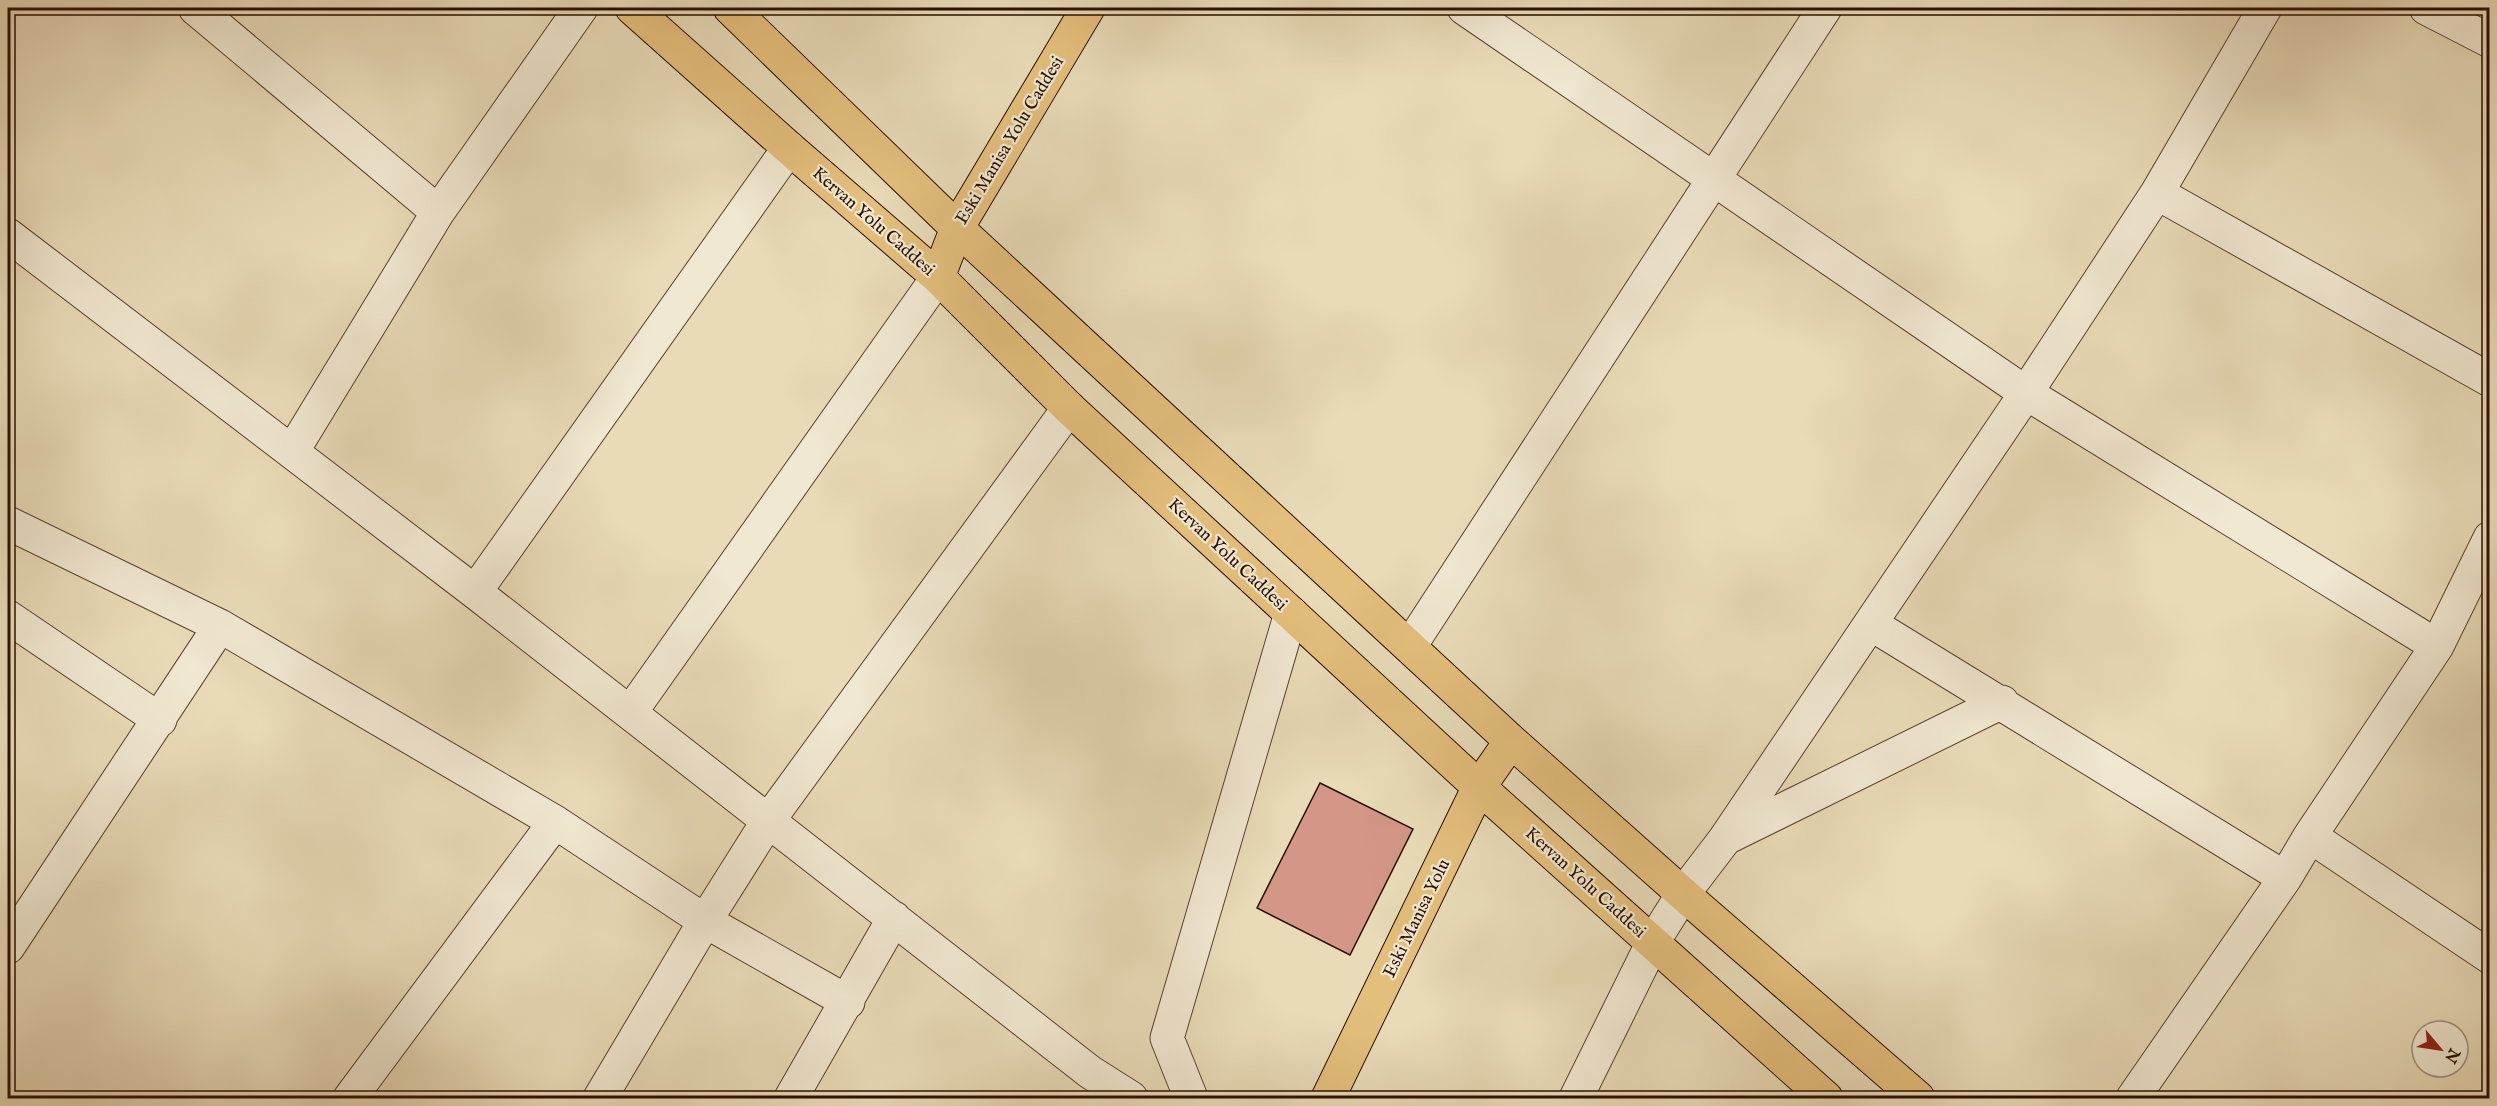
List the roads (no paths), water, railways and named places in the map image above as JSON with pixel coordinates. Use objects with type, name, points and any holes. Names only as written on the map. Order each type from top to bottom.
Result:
[{"type":"main road","name":"Kervan Yolu Caddesi","points":[[632,8],[938,277],[1069,408],[1479,787],[1826,1098]]},
{"type":"main road","points":[[730,8],[957,228],[1511,741],[1918,1098]]},
{"type":"main road","name":"Eski Manisa Yolu Caddesi","points":[[938,277],[957,228],[1088,8]]},
{"type":"main road","name":"Eski Manisa Yolu","points":[[1328,1098],[1479,787],[1511,741]]},
{"type":"street","points":[[195,8],[438,212]]},
{"type":"street","points":[[292,452],[438,212],[581,8]]},
{"type":"street","points":[[1464,8],[2026,393],[2437,646]]},
{"type":"street","points":[[1410,646],[1825,8]]},
{"type":"street","points":[[1576,1098],[1653,942],[1683,894],[1725,839],[2026,393],[2157,193],[2265,8]]},
{"type":"street","points":[[2426,8],[2490,41]]},
{"type":"street","points":[[475,592],[789,148]]},
{"type":"street","points":[[2157,193],[2490,380]]},
{"type":"street","points":[[8,235],[475,592],[1090,1072],[1131,1098]]},
{"type":"street","points":[[630,713],[938,277]]},
{"type":"street","points":[[600,1098],[705,921],[768,821],[1069,408]]},
{"type":"street","points":[[8,524],[220,626],[555,822],[705,921],[848,1002]]},
{"type":"street","points":[[2133,1098],[2285,878],[2310,836],[2437,646],[2490,538]]},
{"type":"street","points":[[1191,1098],[1167,1038],[1292,613]]},
{"type":"street","points":[[8,617],[160,720]]},
{"type":"street","points":[[1871,624],[2285,878]]},
{"type":"street","points":[[8,947],[220,626]]},
{"type":"street","points":[[1725,839],[2001,702]]},
{"type":"street","points":[[350,1098],[555,822]]},
{"type":"street","points":[[2310,836],[2490,957]]},
{"type":"street","points":[[791,1098],[894,918]]}]
